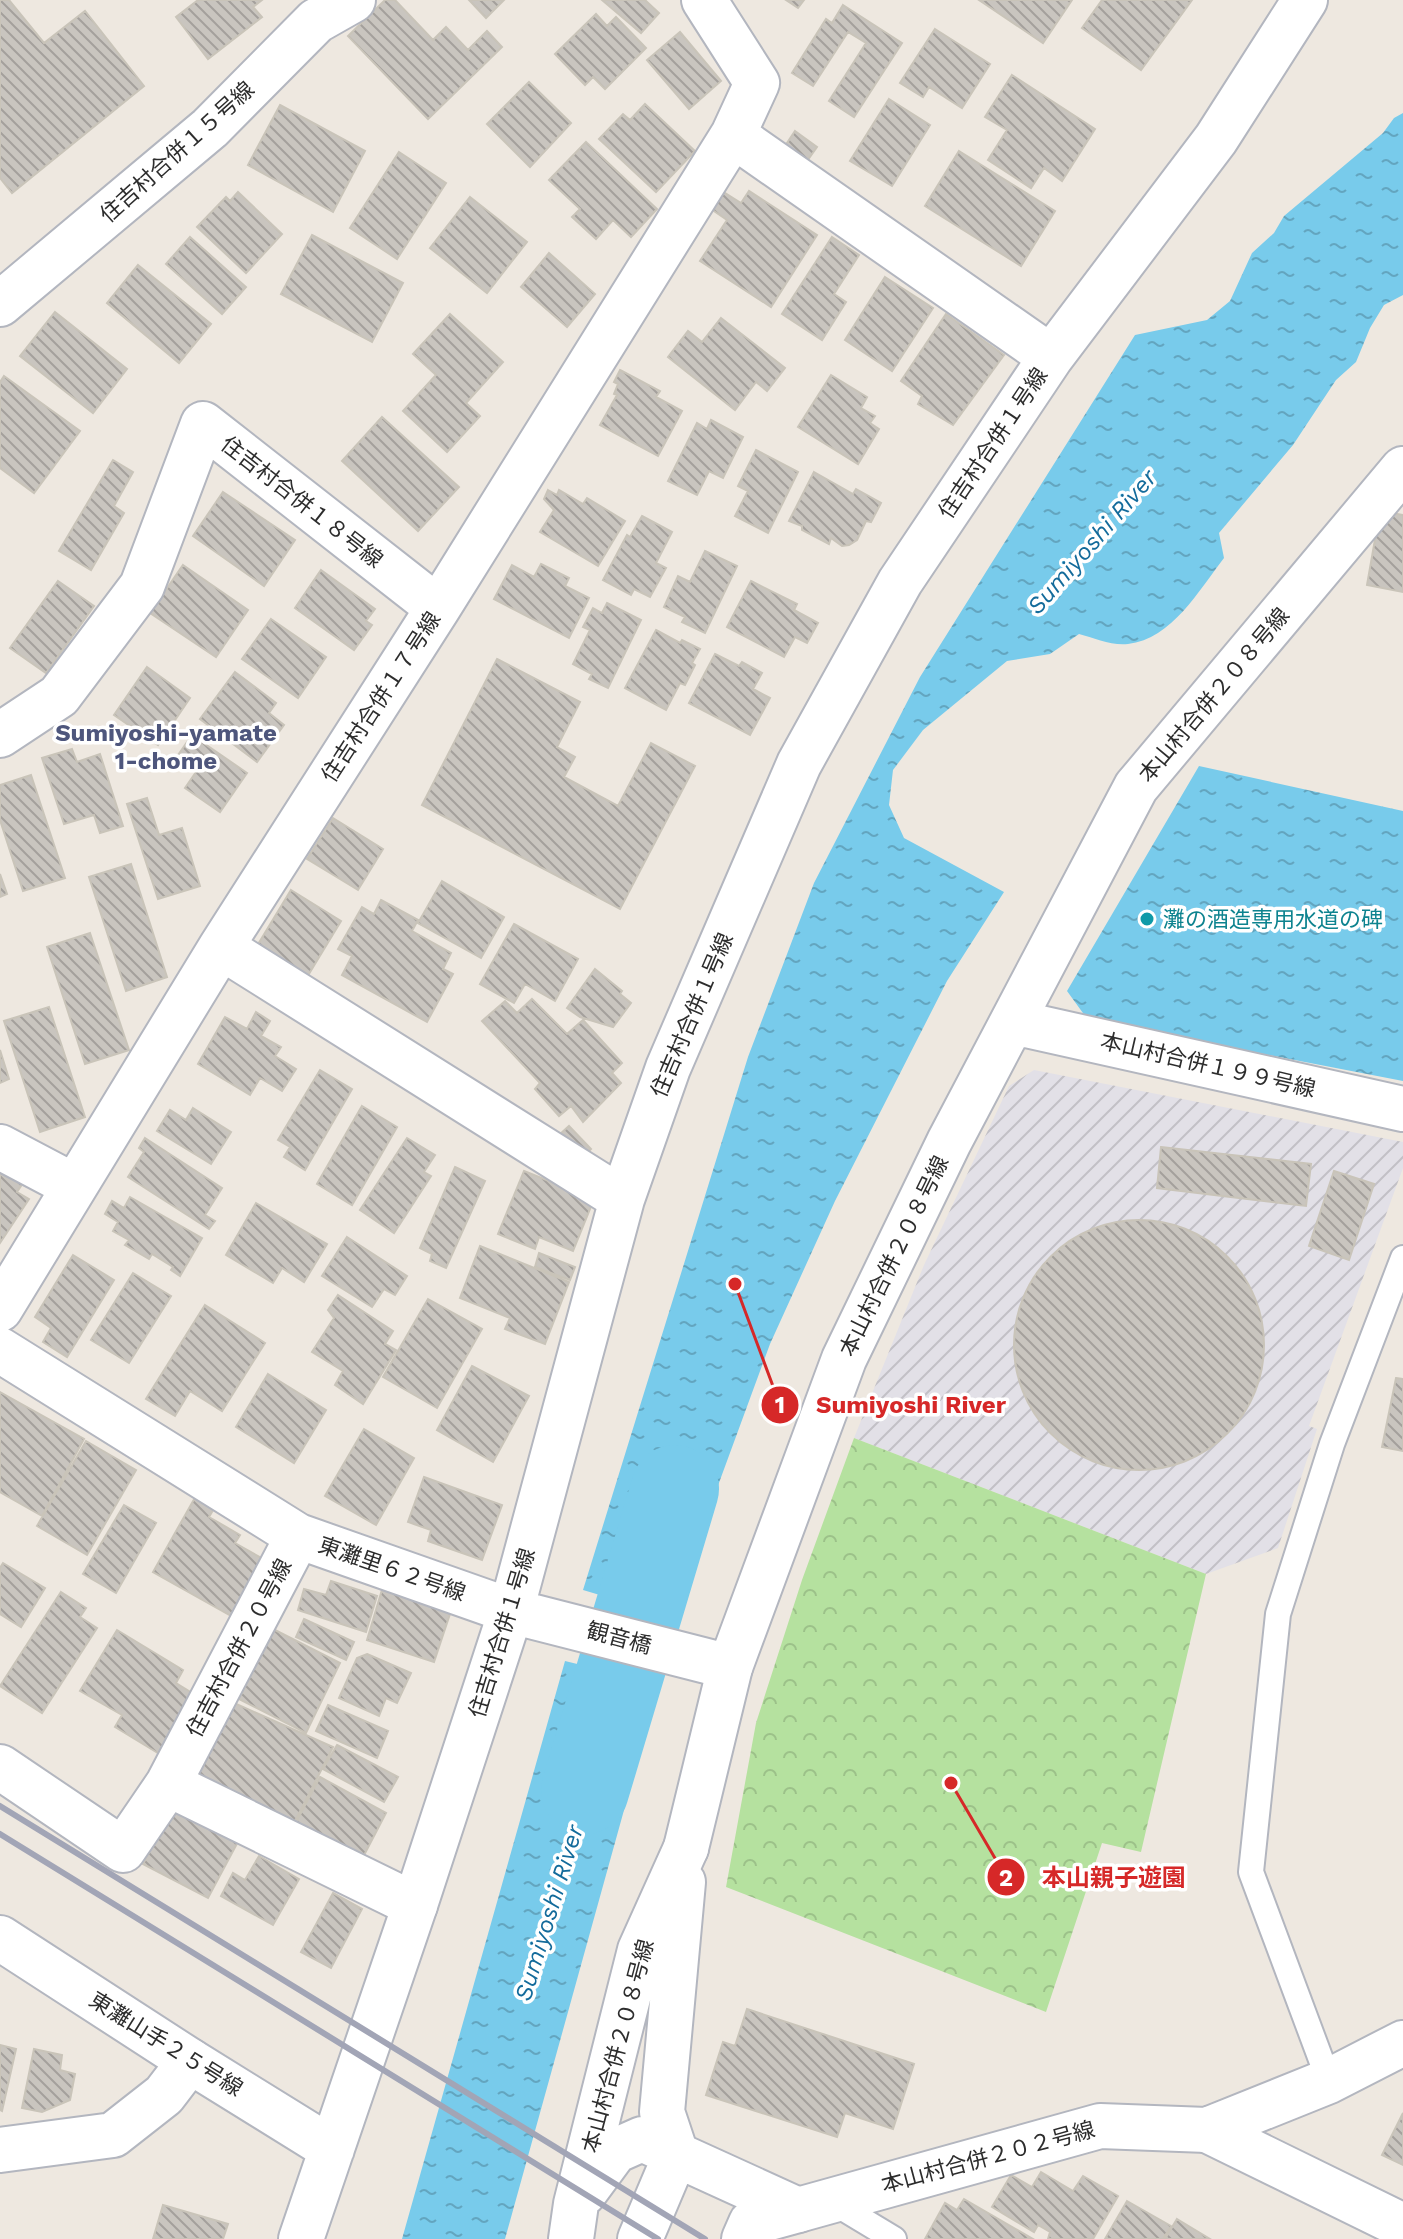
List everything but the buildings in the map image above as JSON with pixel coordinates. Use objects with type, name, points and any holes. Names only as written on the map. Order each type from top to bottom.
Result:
[{"type":"street","name":"住吉村合併１５号線","points":[[0,304],[210,128],[316,21],[353,0]]},
{"type":"street","name":"住吉村合併１７号線","points":[[0,1309],[221,947],[438,608],[733,135],[757,83],[704,0]]},
{"type":"street","name":"住吉村合併１号線","points":[[301,2239],[415,1905],[521,1613],[622,1199],[668,1068],[799,764],[900,582],[1051,357],[1216,139],[1305,0]]},
{"type":"street","points":[[733,135],[1051,357]]},
{"type":"street","name":"住吉村合併１８号線","points":[[0,735],[59,696],[142,586],[203,424],[438,608]]},
{"type":"street","name":"本山村合併２０８号線","points":[[574,2221],[640,1950],[686,1848],[718,1664],[844,1359],[949,1142],[1136,787],[1403,469]]},
{"type":"street","points":[[221,947],[622,1199]]},
{"type":"street","name":"本山村合併１９９号線","points":[[1013,1022],[1403,1109]]},
{"type":"street","points":[[0,1147],[74,1186]]},
{"type":"street","name":"住吉村合併２０号線","points":[[0,1350],[298,1536],[168,1784],[123,1850],[0,1767]]},
{"type":"street","name":"東灘里６２号線","points":[[298,1536],[521,1613]]},
{"type":"street","name":"観音橋","points":[[521,1613],[718,1664]]},
{"type":"street","points":[[168,1784],[415,1905]]},
{"type":"street","points":[[640,2239],[676,2154],[662,2112],[686,1848]]},
{"type":"street","name":"東灘山手２５号線","points":[[0,1938],[332,2149]]},
{"type":"street","name":"本山村合併２０２号線","points":[[744,2239],[751,2223],[1100,2126],[1207,2130],[1329,2081],[1403,2043]]},
{"type":"street","points":[[0,2150],[113,2135],[164,2095],[190,2061]]},
{"type":"street","points":[[1207,2130],[1403,2226]]},
{"type":"street","points":[[574,2221],[615,2151],[642,2139],[814,2205]]},
{"type":"lane","points":[[1329,2081],[1251,1872],[1278,1614],[1332,1444],[1403,1258]]},
{"type":"lane","points":[[814,2205],[894,2239]]},
{"type":"shaded area","points":[[1034,1070],[1403,1142],[1403,1168],[1309,1426],[1317,1429],[1278,1548],[1206,1574],[854,1438],[924,1265],[1009,1086]]},
{"type":"green space","points":[[854,1438],[1206,1574],[1141,1852],[1102,1843],[1046,2012],[726,1887],[756,1723],[802,1580]]},
{"type":"water","points":[[1403,113],[1403,295],[1384,305],[1370,328],[1356,362],[1336,380],[1293,445],[1219,533],[1224,558],[1194,598],[1171,623],[1144,640],[1116,644],[1079,634],[1050,654],[1007,661],[923,730],[893,770],[889,805],[904,838],[1004,892],[947,981],[835,1201],[770,1344],[698,1540],[677,1618],[583,1590],[748,1057],[814,883],[920,677],[1135,335],[1207,320],[1230,301],[1252,253],[1274,233],[1284,216]]},
{"type":"water","points":[[1199,766],[1403,811],[1403,1081],[1088,1020],[1067,991]]},
{"type":"water","points":[[565,1661],[659,1684],[505,2239],[402,2239]]},
{"type":"waterway","name":"Sumiyoshi River","points":[[585,1790],[675,1489]]},
{"type":"railway","points":[[0,1806],[705,2239]]},
{"type":"railway","points":[[0,1834],[658,2239]]},
{"type":"place","name":"灘の酒造専用水道の碑","points":[[1147,919]]},
{"type":"place","name":"Sumiyoshi River","points":[[735,1284]]},
{"type":"place","name":"本山親子遊園","points":[[951,1783]]},
{"type":"district","name":"Sumiyoshi-yamate 1-chome","points":[[166,747]]}]
